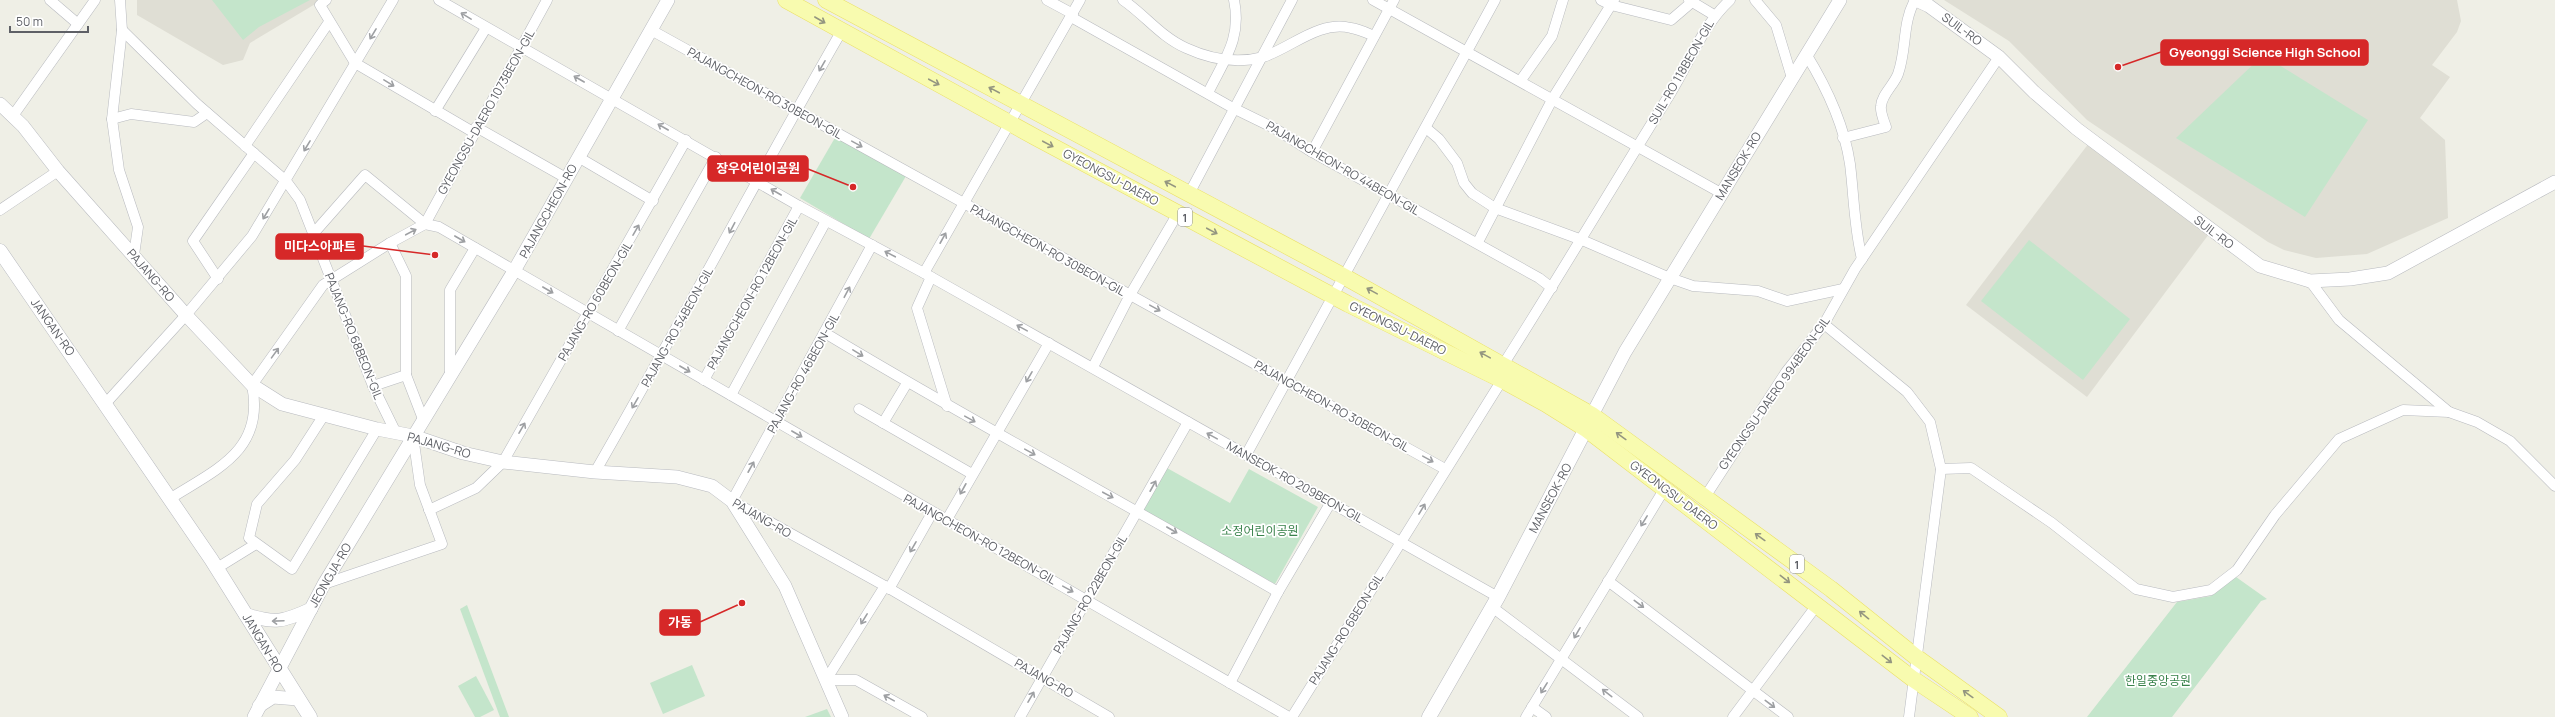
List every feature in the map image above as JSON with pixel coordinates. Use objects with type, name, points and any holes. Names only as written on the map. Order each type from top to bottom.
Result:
[{"type":"main road","name":"GYEONGSU-DAERO","points":[[786,0],[841,32],[1178,213],[1341,286],[1506,377],[1544,387],[1589,422],[1634,465],[1913,679],[1970,717]]},
{"type":"main road","name":"GYEONGSU-DAERO","points":[[826,0],[1189,194],[1341,286],[1644,452],[1831,589],[1916,657],[1999,717]]},
{"type":"main road","name":"JANGAN-RO","points":[[0,251],[106,403],[218,568],[310,717]]},
{"type":"main road","points":[[1506,377],[1541,391],[1544,387]]},
{"type":"main road","name":"MANSEOK-RO","points":[[1429,717],[1495,602],[1589,422]]},
{"type":"main road","points":[[1634,465],[1644,452]]},
{"type":"street","points":[[50,0],[78,24]]},
{"type":"street","points":[[12,117],[95,0]]},
{"type":"street","points":[[120,0],[122,30],[112,119],[120,170],[138,226],[134,255]]},
{"type":"street","points":[[326,0],[320,5],[355,63],[435,111],[475,130],[566,178]]},
{"type":"street","points":[[106,403],[218,279],[252,236],[393,0]]},
{"type":"street","name":"MANSEOK-RO 209BEON-GIL","points":[[439,0],[454,4],[486,28],[613,98],[799,206],[928,275],[1093,367],[1401,542],[1495,602],[1562,658],[1638,717]]},
{"type":"street","name":"GYEONGSU-DAERO 1073BEON-GIL","points":[[425,224],[521,46],[548,0]]},
{"type":"street","name":"PAJANGCHEON-RO","points":[[413,436],[450,380],[514,271],[668,0]]},
{"type":"street","name":"PAJANGCHEON-RO 44BEON-GIL","points":[[1047,0],[1208,94],[1274,128],[1312,152],[1478,242],[1539,278],[1552,288]]},
{"type":"street","points":[[947,406],[916,308],[928,275],[963,203],[1080,0]]},
{"type":"street","points":[[1123,0],[1141,12],[1163,35],[1186,48],[1224,60],[1238,61],[1263,56],[1315,32],[1332,28],[1350,27],[1374,36]]},
{"type":"street","points":[[1208,94],[1234,37],[1238,18],[1234,0]]},
{"type":"street","points":[[1189,194],[1233,108],[1263,56],[1292,0]]},
{"type":"street","points":[[1373,0],[1392,5],[1468,52],[1521,80],[1637,147],[1721,193]]},
{"type":"street","points":[[1246,455],[1341,286],[1495,0]]},
{"type":"street","points":[[1521,80],[1552,36],[1563,0]]},
{"type":"street","points":[[1601,0],[1670,20],[1690,1],[1714,15]]},
{"type":"street","name":"SUIL-RO 118BEON-GIL","points":[[1506,377],[1552,288],[1674,88],[1714,15],[1730,0]]},
{"type":"street","points":[[1755,0],[1776,25],[1792,78]]},
{"type":"street","name":"MANSEOK-RO","points":[[1589,422],[1625,352],[1840,0]]},
{"type":"street","name":"SUIL-RO","points":[[1843,138],[1886,127],[1881,107],[1885,94],[1897,76],[1904,54],[1908,13],[1916,0],[1929,6],[1999,57],[2034,92],[2077,129],[2260,266],[2310,281],[2350,279],[2388,273],[2555,182]]},
{"type":"street","points":[[1478,242],[1553,98],[1612,3]]},
{"type":"street","points":[[1312,152],[1392,5]]},
{"type":"street","points":[[245,146],[329,22]]},
{"type":"street","points":[[435,111],[486,28]]},
{"type":"street","name":"PAJANG-RO 68BEON-GIL","points":[[122,30],[207,113],[286,181],[300,200],[330,280],[373,386],[396,433]]},
{"type":"street","name":"PAJANGCHEON-RO 30BEON-GIL","points":[[651,30],[1445,469]]},
{"type":"street","name":"PAJANG-RO 54BEON-GIL","points":[[595,472],[662,356],[796,110],[841,32]]},
{"type":"street","points":[[1806,54],[1833,104],[1841,123],[1843,138],[1850,164],[1856,231],[1862,259]]},
{"type":"street","name":"GYEONGSU-DAERO 994BEON-GIL","points":[[1704,497],[1786,372],[1824,324],[1843,289],[1862,259],[1999,57]]},
{"type":"street","name":"PAJANG-RO","points":[[0,104],[23,126],[58,171],[186,315],[252,385],[282,404],[377,430],[413,436],[463,453],[503,462],[595,472],[678,476],[712,486],[732,501],[887,588],[1109,717]]},
{"type":"street","points":[[112,119],[131,114],[194,122],[207,113]]},
{"type":"street","points":[[1426,128],[1439,140],[1457,163],[1464,183],[1472,193],[1495,208],[1582,240],[1670,278],[1693,286],[1758,291],[1787,301],[1843,289]]},
{"type":"street","name":"PAJANG-RO 60BEON-GIL","points":[[429,510],[476,488],[503,462],[653,201],[686,140]]},
{"type":"street","points":[[218,279],[193,241],[254,153]]},
{"type":"street","points":[[578,157],[653,201]]},
{"type":"street","points":[[618,331],[716,157]]},
{"type":"street","points":[[0,210],[58,171]]},
{"type":"street","points":[[171,498],[230,460],[244,446],[256,402],[252,385],[323,285],[390,243],[425,224],[365,175],[313,234]]},
{"type":"street","name":"PAJANGCHEON-RO 12BEON-GIL","points":[[704,380],[799,206]]},
{"type":"street","points":[[1093,367],[1130,295],[1178,213]]},
{"type":"street","points":[[731,395],[826,221]]},
{"type":"street","name":"PAJANGCHEON-RO 12BEON-GIL","points":[[425,224],[439,227],[731,395],[932,513],[1087,599],[1291,717]]},
{"type":"street","points":[[390,243],[406,276],[406,374],[423,419]]},
{"type":"street","name":"PAJANG-RO 46BEON-GIL","points":[[732,501],[777,422],[872,245]]},
{"type":"street","points":[[450,380],[450,290],[475,248]]},
{"type":"street","points":[[2310,281],[2340,320],[2449,412]]},
{"type":"street","points":[[1824,324],[1907,392],[1930,422],[1941,470],[1909,717]]},
{"type":"street","points":[[825,333],[947,406],[1138,511],[1278,592]]},
{"type":"street","points":[[946,521],[1049,343]]},
{"type":"street","points":[[373,386],[406,374]]},
{"type":"street","name":"PAJANG-RO 6BEON-GIL","points":[[1291,717],[1445,469],[1506,377]]},
{"type":"street","points":[[883,423],[907,383]]},
{"type":"street","points":[[859,409],[972,474]]},
{"type":"street","points":[[1941,470],[1971,468],[2052,523],[2136,589],[2173,597],[2211,590],[2237,570],[2275,515],[2338,439],[2403,410],[2449,412],[2477,422],[2510,441],[2555,486]]},
{"type":"street","points":[[324,415],[295,460],[257,504],[249,538],[292,569],[377,430]]},
{"type":"street","name":"PAJANG-RO 22BEON-GIL","points":[[1020,717],[1188,422]]},
{"type":"street","points":[[324,584],[442,544],[420,485],[413,436]]},
{"type":"street","name":"JEONGJA-RO","points":[[257,712],[324,584],[413,436]]},
{"type":"street","points":[[1526,717],[1665,488]]},
{"type":"street","points":[[732,501],[785,586],[842,717]]},
{"type":"street","points":[[1230,683],[1278,592],[1331,502]]},
{"type":"street","points":[[826,680],[887,588],[932,513]]},
{"type":"street","points":[[218,568],[256,544]]},
{"type":"street","points":[[1608,581],[1788,717]]},
{"type":"street","points":[[1733,717],[1817,605]]},
{"type":"street","points":[[245,614],[267,622],[286,621],[310,609]]},
{"type":"street","points":[[826,680],[856,680],[922,717]]},
{"type":"street","points":[[257,712],[273,697],[298,699]]},
{"type":"street","points":[[1532,707],[1546,717]]},
{"type":"shaded area","points":[[137,0],[322,0],[250,43],[243,60],[223,65],[137,15]]},
{"type":"shaded area","points":[[1944,0],[2457,0],[2461,21],[2457,32],[2432,65],[2450,77],[2420,118],[2445,140],[2448,218],[2367,254],[2316,258],[2284,250],[2268,242],[2087,120],[2009,41]]},
{"type":"shaded area","points":[[2089,143],[2212,230],[2087,397],[1966,305]]},
{"type":"green space","points":[[212,0],[310,0],[259,27],[243,40]]},
{"type":"green space","points":[[2263,55],[2368,120],[2305,217],[2176,138]]},
{"type":"green space","points":[[836,136],[906,176],[869,239],[800,198]]},
{"type":"green space","points":[[2029,240],[2130,319],[2083,380],[1981,301]]},
{"type":"green space","name":"소정어린이공원","points":[[1167,468],[1230,503],[1249,469],[1318,507],[1275,584],[1143,511]]},
{"type":"green space","name":"한일중앙공원","points":[[2236,577],[2267,599],[2261,601],[2172,717],[2087,717],[2177,602],[2211,596]]},
{"type":"green space","points":[[467,605],[509,717],[500,717],[460,609]]},
{"type":"green space","points":[[692,665],[705,696],[663,714],[650,683]]},
{"type":"green space","points":[[476,676],[494,710],[480,717],[475,717],[458,686]]},
{"type":"green space","points":[[827,709],[831,717],[805,717]]},
{"type":"place","name":"Gyeonggi Science High School","points":[[2118,67]]},
{"type":"place","name":"장우어린이공원","points":[[853,187]]},
{"type":"place","name":"미다스아파트","points":[[435,255]]},
{"type":"place","name":"가동","points":[[742,603]]}]
